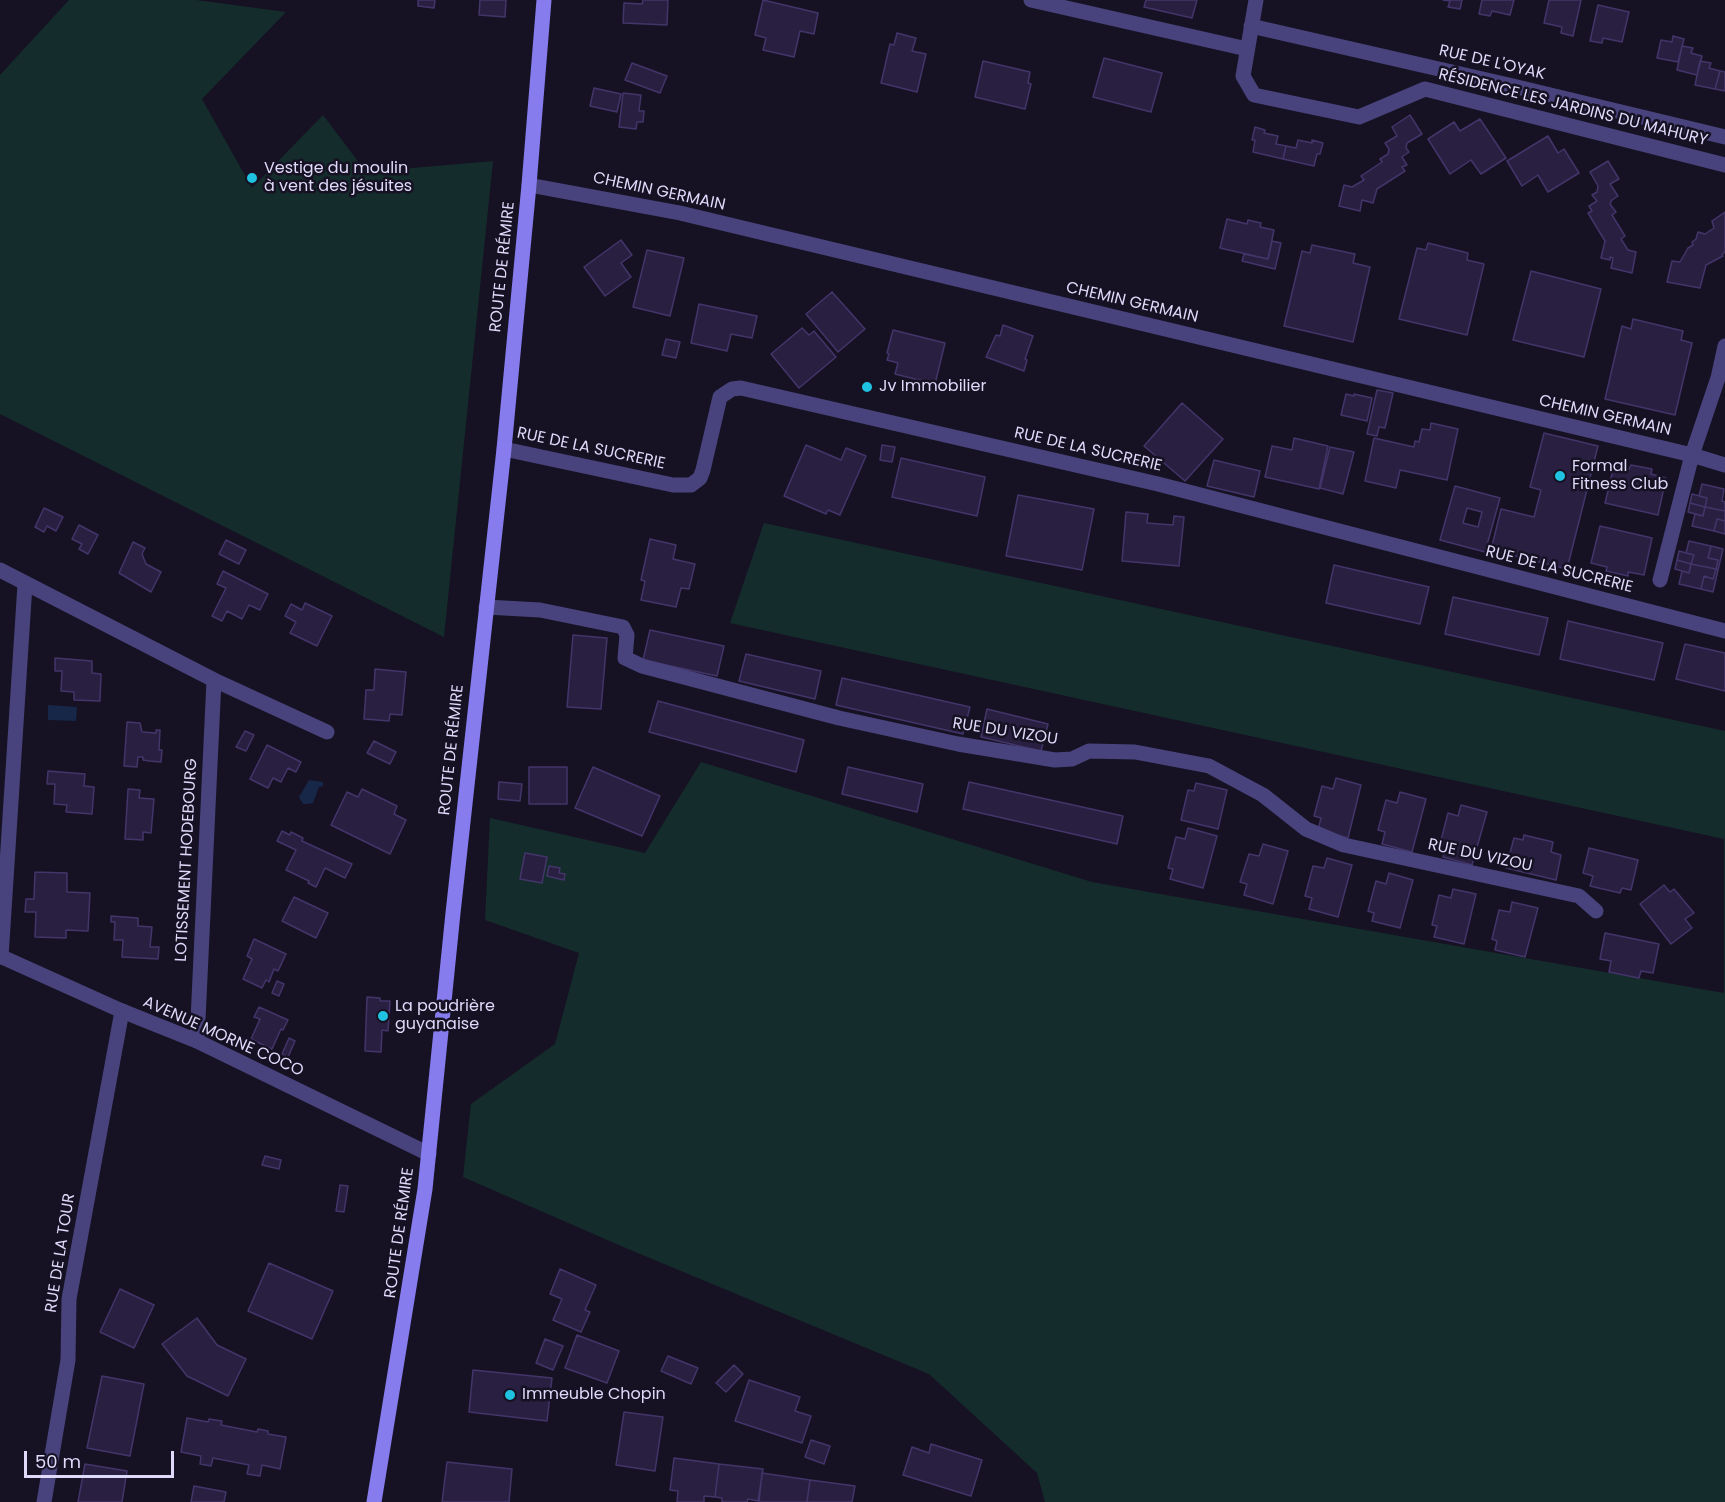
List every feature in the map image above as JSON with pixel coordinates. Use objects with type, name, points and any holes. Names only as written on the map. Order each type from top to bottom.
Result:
[{"type":"main road","name":"ROUTE DE RÉMIRE","points":[[375,1502],[413,1269],[429,1154],[504,449],[530,185],[544,0]]},
{"type":"street","points":[[1031,0],[1246,49]]},
{"type":"street","name":"RÉSIDENCE LES JARDINS DU MAHURY","points":[[1256,0],[1243,76],[1254,96],[1359,117],[1425,89],[1725,165]]},
{"type":"street","name":"RUE DE L'OYAK","points":[[1251,26],[1725,137]]},
{"type":"street","name":"CHEMIN GERMAIN","points":[[530,185],[680,213],[1692,455],[1725,465]]},
{"type":"street","points":[[1660,580],[1692,455],[1721,379],[1725,346]]},
{"type":"street","name":"RUE DE LA SUCRERIE","points":[[504,449],[673,485],[691,485],[700,478],[703,470],[720,397],[732,389],[741,388],[1158,484],[1725,631]]},
{"type":"street","points":[[0,570],[214,680],[327,732]]},
{"type":"street","points":[[0,956],[25,584]]},
{"type":"street","name":"RUE DU VIZOU","points":[[486,607],[540,610],[623,627],[627,635],[625,658],[642,666],[849,720],[958,744],[1055,760],[1072,759],[1089,750],[1135,752],[1209,766],[1263,795],[1306,829],[1344,845],[1579,896],[1596,911]]},
{"type":"street","name":"LOTISSEMENT HODEBOURG","points":[[197,1041],[214,680]]},
{"type":"street","name":"AVENUE MORNE COCO","points":[[0,956],[122,1011],[197,1041],[429,1154]]},
{"type":"street","name":"RUE DE LA TOUR","points":[[44,1502],[68,1360],[69,1299],[122,1011]]},
{"type":"green space","points":[[69,0],[196,0],[286,12],[202,99],[252,188],[323,115],[366,172],[493,161],[444,637],[0,414],[0,75]]},
{"type":"green space","points":[[764,523],[1725,731],[1725,1502],[1045,1502],[1037,1473],[929,1374],[628,1249],[463,1177],[471,1104],[555,1044],[579,953],[485,920],[490,818],[645,853],[701,762],[1092,882],[1724,993],[1724,839],[730,623]]},
{"type":"water","points":[[48,705],[77,707],[76,721],[48,720]]},
{"type":"water","points":[[309,780],[323,782],[323,786],[319,787],[313,803],[303,804],[299,797]]},
{"type":"building","points":[[418,0],[435,0],[434,8],[418,6]]},
{"type":"building","points":[[480,0],[506,0],[505,17],[479,15]]},
{"type":"building","points":[[643,0],[668,0],[667,25],[623,23],[624,3],[642,4]]},
{"type":"building","points":[[763,0],[818,13],[814,34],[800,31],[794,57],[763,50],[766,38],[755,35]]},
{"type":"building","points":[[1146,0],[1197,0],[1192,18],[1144,7]]},
{"type":"building","points":[[1443,0],[1462,0],[1460,9],[1448,7],[1450,1]]},
{"type":"building","points":[[1482,0],[1514,0],[1510,15],[1492,11],[1490,16],[1479,14]]},
{"type":"building","points":[[1549,0],[1581,0],[1573,36],[1561,33],[1562,27],[1544,23]]},
{"type":"building","points":[[1598,5],[1629,12],[1622,42],[1603,38],[1602,43],[1590,41]]},
{"type":"building","points":[[897,33],[916,38],[912,51],[926,54],[917,92],[881,83],[890,44],[894,45]]},
{"type":"building","points":[[1673,36],[1684,39],[1678,62],[1657,58],[1661,40],[1672,42]]},
{"type":"building","points":[[1682,46],[1693,48],[1691,53],[1702,56],[1697,75],[1677,70]]},
{"type":"building","points":[[1104,58],[1162,73],[1151,112],[1093,97]]},
{"type":"building","points":[[983,61],[1030,72],[1028,83],[1031,84],[1025,109],[975,97]]},
{"type":"building","points":[[1700,61],[1711,63],[1709,68],[1720,71],[1715,89],[1695,85]]},
{"type":"building","points":[[632,63],[667,76],[660,93],[625,80]]},
{"type":"building","points":[[1720,71],[1725,72],[1725,91],[1715,89]]},
{"type":"building","points":[[594,88],[621,94],[617,112],[590,106]]},
{"type":"building","points":[[623,93],[641,95],[639,111],[644,111],[643,122],[637,122],[636,129],[619,127]]},
{"type":"building","points":[[1410,115],[1422,134],[1407,143],[1406,148],[1409,152],[1402,157],[1407,165],[1402,167],[1405,171],[1377,189],[1373,203],[1362,200],[1360,211],[1339,206],[1344,185],[1352,187],[1364,180],[1361,176],[1382,162],[1380,159],[1388,154],[1389,149],[1385,143],[1397,136],[1392,127]]},
{"type":"building","points":[[1480,119],[1506,158],[1481,174],[1471,160],[1450,174],[1428,139],[1454,122],[1460,131]]},
{"type":"building","points":[[1255,127],[1265,130],[1264,133],[1278,136],[1276,144],[1286,146],[1283,159],[1253,152],[1255,140],[1252,140]]},
{"type":"building","points":[[1548,136],[1558,153],[1564,149],[1579,173],[1548,192],[1538,175],[1522,186],[1507,161]]},
{"type":"building","points":[[1298,140],[1323,143],[1314,166],[1283,159],[1286,146],[1296,148]]},
{"type":"building","points":[[1608,161],[1619,179],[1610,184],[1618,196],[1610,204],[1616,212],[1612,215],[1625,236],[1621,239],[1628,250],[1636,252],[1632,273],[1611,268],[1613,258],[1610,257],[1610,260],[1601,258],[1605,241],[1588,213],[1592,211],[1589,206],[1597,201],[1592,195],[1597,192],[1598,186],[1590,172]]},
{"type":"building","points":[[1725,212],[1725,252],[1723,256],[1706,265],[1700,288],[1667,282],[1672,261],[1680,262],[1688,248],[1693,245],[1692,242],[1696,239],[1698,232],[1705,234],[1714,228],[1712,221]]},
{"type":"building","points":[[1227,219],[1247,224],[1248,220],[1261,223],[1260,227],[1274,230],[1268,259],[1220,248]]},
{"type":"building","points":[[621,240],[632,255],[621,263],[631,277],[605,296],[584,267]]},
{"type":"building","points":[[1272,241],[1281,243],[1275,269],[1242,261],[1244,254],[1268,259]]},
{"type":"building","points":[[1428,243],[1468,253],[1467,260],[1484,264],[1467,335],[1399,319],[1417,248],[1426,250]]},
{"type":"building","points":[[1312,245],[1355,254],[1353,263],[1370,267],[1353,342],[1284,326],[1302,251],[1310,253]]},
{"type":"building","points":[[647,250],[684,258],[670,316],[633,307]]},
{"type":"building","points":[[1531,271],[1601,289],[1584,357],[1513,340]]},
{"type":"building","points":[[832,292],[865,329],[838,352],[806,314]]},
{"type":"building","points":[[699,304],[757,316],[752,338],[731,334],[727,351],[691,343]]},
{"type":"building","points":[[1633,319],[1683,331],[1681,340],[1692,343],[1675,415],[1605,399],[1622,326],[1631,329]]},
{"type":"building","points":[[1003,325],[1033,336],[1025,359],[1027,360],[1024,371],[986,357],[996,335],[1000,336]]},
{"type":"building","points":[[802,328],[809,335],[814,331],[836,357],[799,388],[771,354]]},
{"type":"building","points":[[893,330],[945,343],[935,384],[895,374],[898,363],[887,360]]},
{"type":"building","points":[[666,339],[680,342],[676,358],[662,355]]},
{"type":"building","points":[[1377,390],[1393,393],[1385,428],[1379,427],[1377,436],[1367,434]]},
{"type":"building","points":[[1346,394],[1372,398],[1367,421],[1341,415]]},
{"type":"building","points":[[1182,403],[1223,439],[1185,481],[1144,446]]},
{"type":"building","points":[[1431,423],[1458,429],[1447,480],[1400,470],[1396,488],[1365,481],[1374,438],[1414,447],[1415,441],[1419,442],[1422,429],[1430,430]]},
{"type":"building","points":[[1544,433],[1598,446],[1567,569],[1491,550],[1501,509],[1534,517],[1541,490],[1530,487]]},
{"type":"building","points":[[1294,438],[1328,446],[1319,489],[1265,477],[1272,446],[1292,450]]},
{"type":"building","points":[[806,445],[841,460],[846,448],[866,456],[840,515],[828,510],[826,514],[784,496]]},
{"type":"building","points":[[882,445],[895,447],[892,462],[880,460]]},
{"type":"building","points":[[1330,447],[1354,452],[1343,494],[1320,488]]},
{"type":"building","points":[[901,458],[985,477],[977,516],[892,497]]},
{"type":"building","points":[[1214,460],[1260,471],[1254,497],[1207,486]]},
{"type":"building","points":[[1631,465],[1652,469],[1651,474],[1666,478],[1658,515],[1605,503],[1614,466],[1629,469]]},
{"type":"building","points":[[1702,484],[1724,489],[1722,501],[1725,502],[1725,511],[1705,507],[1707,498],[1699,496]]},
{"type":"building","points":[[1455,486],[1500,498],[1485,552],[1440,540]],"holes":[[[1467,508],[1482,512],[1478,527],[1463,523]]]},
{"type":"building","points":[[1692,494],[1707,498],[1705,507],[1690,503]]},
{"type":"building","points":[[1018,495],[1094,509],[1082,570],[1006,556]]},
{"type":"building","points":[[1690,503],[1705,507],[1703,516],[1688,512]]},
{"type":"building","points":[[1705,507],[1725,511],[1725,521],[1717,519],[1714,531],[1692,526],[1695,514],[1703,516]]},
{"type":"building","points":[[44,508],[63,517],[56,531],[47,526],[44,532],[35,527]]},
{"type":"building","points":[[1126,512],[1148,514],[1147,523],[1173,525],[1174,516],[1184,517],[1179,566],[1122,561]]},
{"type":"building","points":[[1717,519],[1725,521],[1725,534],[1714,531]]},
{"type":"building","points":[[79,525],[98,535],[88,554],[79,549],[82,544],[72,539]]},
{"type":"building","points":[[1600,526],[1652,538],[1644,575],[1628,572],[1628,576],[1606,571],[1607,567],[1591,563]]},
{"type":"building","points":[[650,539],[676,545],[673,559],[695,564],[689,589],[681,588],[676,607],[641,600],[645,581],[641,580]]},
{"type":"building","points":[[226,540],[246,550],[239,564],[219,554]]},
{"type":"building","points":[[1689,541],[1711,546],[1708,558],[1718,560],[1716,569],[1691,564],[1694,555],[1686,553]]},
{"type":"building","points":[[133,542],[145,548],[142,554],[146,564],[161,572],[151,592],[119,573]]},
{"type":"building","points":[[1711,546],[1723,549],[1718,570],[1716,569],[1718,560],[1708,558]]},
{"type":"building","points":[[1679,551],[1694,555],[1691,564],[1677,560]]},
{"type":"building","points":[[1677,560],[1691,564],[1689,573],[1675,569]]},
{"type":"building","points":[[1691,564],[1716,569],[1713,579],[1704,576],[1701,589],[1679,584],[1682,571],[1689,573]]},
{"type":"building","points":[[1334,565],[1429,587],[1420,624],[1326,603]]},
{"type":"building","points":[[1716,569],[1718,570],[1713,592],[1701,589],[1704,576],[1713,579]]},
{"type":"building","points":[[223,571],[268,594],[260,610],[249,605],[242,619],[227,611],[222,621],[212,616],[226,588],[217,584]]},
{"type":"building","points":[[1453,597],[1548,618],[1539,655],[1445,634]]},
{"type":"building","points":[[305,603],[332,616],[317,646],[290,633],[296,622],[285,616],[291,604],[302,610]]},
{"type":"building","points":[[1568,621],[1663,643],[1654,680],[1560,659]]},
{"type":"building","points":[[650,630],[724,646],[717,676],[643,660]]},
{"type":"building","points":[[573,635],[607,638],[601,709],[567,707]]},
{"type":"building","points":[[1685,644],[1725,653],[1725,691],[1676,679]]},
{"type":"building","points":[[746,654],[821,671],[815,699],[739,681]]},
{"type":"building","points":[[55,658],[92,661],[92,673],[101,674],[100,701],[74,700],[74,692],[61,691],[62,671],[55,671]]},
{"type":"building","points":[[375,669],[406,672],[402,715],[390,714],[389,721],[364,719],[366,690],[374,690]]},
{"type":"building","points":[[842,678],[970,707],[963,734],[836,705]]},
{"type":"building","points":[[658,701],[804,740],[796,772],[649,732]]},
{"type":"building","points":[[987,709],[1048,724],[1041,751],[981,737]]},
{"type":"building","points":[[127,722],[140,723],[142,732],[156,733],[156,730],[160,730],[161,762],[143,760],[143,757],[138,757],[137,767],[124,766]]},
{"type":"building","points":[[245,731],[254,735],[246,751],[236,747]]},
{"type":"building","points":[[374,741],[396,752],[390,764],[367,753]]},
{"type":"building","points":[[267,745],[301,762],[296,772],[288,768],[281,782],[273,778],[268,788],[250,779]]},
{"type":"building","points":[[529,767],[567,767],[567,804],[529,804]]},
{"type":"building","points":[[593,767],[660,796],[642,836],[575,808]]},
{"type":"building","points":[[848,767],[923,784],[917,812],[842,794]]},
{"type":"building","points":[[48,771],[85,774],[84,786],[94,787],[92,814],[66,812],[67,805],[54,804],[55,784],[47,784]]},
{"type":"building","points":[[1336,778],[1361,785],[1348,838],[1318,830],[1321,818],[1314,816],[1322,786],[1333,789]]},
{"type":"building","points":[[499,782],[522,784],[520,801],[498,799]]},
{"type":"building","points":[[969,782],[1123,816],[1117,844],[963,809]]},
{"type":"building","points":[[1196,783],[1227,790],[1218,829],[1181,820],[1188,790],[1194,791]]},
{"type":"building","points":[[128,789],[140,790],[139,798],[154,799],[151,833],[143,832],[143,840],[125,839]]},
{"type":"building","points":[[362,789],[397,806],[394,814],[406,820],[390,854],[331,825],[347,792],[358,797]]},
{"type":"building","points":[[1400,792],[1426,799],[1412,852],[1382,844],[1385,832],[1378,830],[1386,800],[1397,803]]},
{"type":"building","points":[[1461,805],[1487,812],[1472,865],[1443,857],[1446,845],[1440,844],[1448,813],[1458,816]]},
{"type":"building","points":[[1188,828],[1217,836],[1203,888],[1170,879],[1173,869],[1168,868],[1176,837],[1185,839]]},
{"type":"building","points":[[282,831],[290,835],[291,832],[303,838],[302,841],[352,864],[345,878],[325,868],[316,887],[286,870],[296,850],[277,841]]},
{"type":"building","points":[[1524,835],[1553,842],[1551,852],[1561,855],[1556,880],[1506,868],[1514,838],[1523,840]]},
{"type":"building","points":[[1263,844],[1288,851],[1273,904],[1244,895],[1247,884],[1240,882],[1249,854],[1259,856]]},
{"type":"building","points":[[1589,848],[1638,860],[1631,890],[1622,888],[1620,893],[1590,886],[1593,876],[1583,873]]},
{"type":"building","points":[[525,853],[547,857],[542,883],[520,879]]},
{"type":"building","points":[[1327,858],[1352,865],[1338,917],[1309,909],[1312,898],[1305,896],[1313,866],[1324,868]]},
{"type":"building","points":[[549,866],[560,868],[559,873],[565,874],[564,880],[547,876]]},
{"type":"building","points":[[35,872],[67,873],[67,892],[90,893],[88,931],[66,930],[66,938],[35,937],[36,912],[25,912],[26,899],[34,899]]},
{"type":"building","points":[[1389,873],[1413,880],[1400,928],[1372,921],[1374,913],[1368,911],[1376,881],[1386,884]]},
{"type":"building","points":[[1664,885],[1670,892],[1674,889],[1694,913],[1685,919],[1692,928],[1671,944],[1640,904]]},
{"type":"building","points":[[1453,889],[1476,894],[1464,944],[1434,937],[1437,926],[1432,925],[1439,895],[1451,898]]},
{"type":"building","points":[[294,897],[328,913],[316,938],[282,921]]},
{"type":"building","points":[[1512,902],[1538,908],[1525,957],[1495,950],[1497,941],[1492,939],[1499,910],[1510,912]]},
{"type":"building","points":[[111,916],[138,918],[138,926],[152,927],[150,947],[159,947],[158,959],[122,957],[123,940],[114,940],[115,922],[111,922]]},
{"type":"building","points":[[1605,933],[1659,944],[1653,973],[1641,971],[1639,978],[1609,972],[1611,961],[1600,959]]},
{"type":"building","points":[[254,939],[286,954],[278,971],[274,969],[269,982],[266,980],[262,988],[243,979],[252,959],[247,956]]},
{"type":"building","points":[[277,981],[284,984],[279,996],[272,993]]},
{"type":"building","points":[[367,997],[390,1001],[388,1031],[382,1030],[381,1052],[365,1051]]},
{"type":"building","points":[[259,1007],[288,1020],[272,1049],[251,1039],[260,1019],[254,1017]]},
{"type":"building","points":[[289,1038],[295,1041],[288,1057],[282,1054]]},
{"type":"building","points":[[265,1156],[281,1160],[279,1169],[262,1165]]},
{"type":"building","points":[[340,1185],[348,1186],[344,1212],[336,1211]]},
{"type":"building","points":[[269,1263],[333,1291],[312,1339],[248,1311]]},
{"type":"building","points":[[560,1269],[596,1285],[585,1310],[590,1312],[581,1332],[553,1320],[562,1299],[550,1294]]},
{"type":"building","points":[[120,1289],[154,1305],[134,1348],[100,1332]]},
{"type":"building","points":[[197,1318],[217,1345],[246,1359],[228,1396],[187,1376],[162,1344]]},
{"type":"building","points":[[577,1335],[619,1351],[607,1383],[565,1368]]},
{"type":"building","points":[[545,1339],[563,1346],[553,1370],[536,1363]]},
{"type":"building","points":[[668,1356],[698,1368],[691,1384],[661,1371]]},
{"type":"building","points":[[734,1365],[743,1374],[726,1392],[716,1383]]},
{"type":"building","name":"Immeuble Chopin","points":[[473,1370],[552,1378],[547,1421],[469,1412]]},
{"type":"building","points":[[102,1376],[144,1384],[130,1456],[87,1448]]},
{"type":"building","points":[[749,1380],[800,1397],[795,1411],[811,1416],[802,1443],[735,1421]]},
{"type":"building","points":[[624,1412],[663,1417],[655,1471],[616,1465]]},
{"type":"building","points":[[187,1418],[208,1422],[209,1419],[222,1421],[221,1425],[257,1432],[258,1429],[268,1431],[268,1434],[286,1437],[280,1469],[262,1465],[260,1476],[247,1474],[249,1465],[213,1458],[211,1466],[200,1464],[201,1456],[181,1452]]},
{"type":"building","points":[[811,1440],[830,1446],[824,1464],[805,1457]]},
{"type":"building","points":[[931,1444],[982,1460],[971,1496],[903,1475],[912,1447],[929,1453]]},
{"type":"building","points":[[674,1458],[719,1464],[715,1497],[704,1496],[704,1502],[677,1502],[678,1491],[670,1490]]},
{"type":"building","points":[[447,1462],[512,1469],[509,1502],[442,1502]]},
{"type":"building","points":[[85,1464],[127,1471],[122,1502],[78,1502]]},
{"type":"building","points":[[719,1464],[763,1469],[758,1501],[748,1499],[747,1502],[722,1502],[722,1498],[715,1497]]},
{"type":"building","points":[[762,1473],[810,1480],[807,1502],[759,1502]]},
{"type":"building","points":[[810,1480],[855,1486],[852,1502],[807,1502]]},
{"type":"building","points":[[194,1486],[226,1492],[224,1502],[191,1502]]},
{"type":"place","name":"Vestige du moulin à vent des jésuites","points":[[252,178]]},
{"type":"place","name":"Jv Immobilier","points":[[867,387]]},
{"type":"place","name":"Formal Fitness Club","points":[[1560,476]]},
{"type":"place","name":"La poudrière guyanaise","points":[[383,1016]]},
{"type":"place","name":"Immeuble Chopin","points":[[510,1395]]}]
